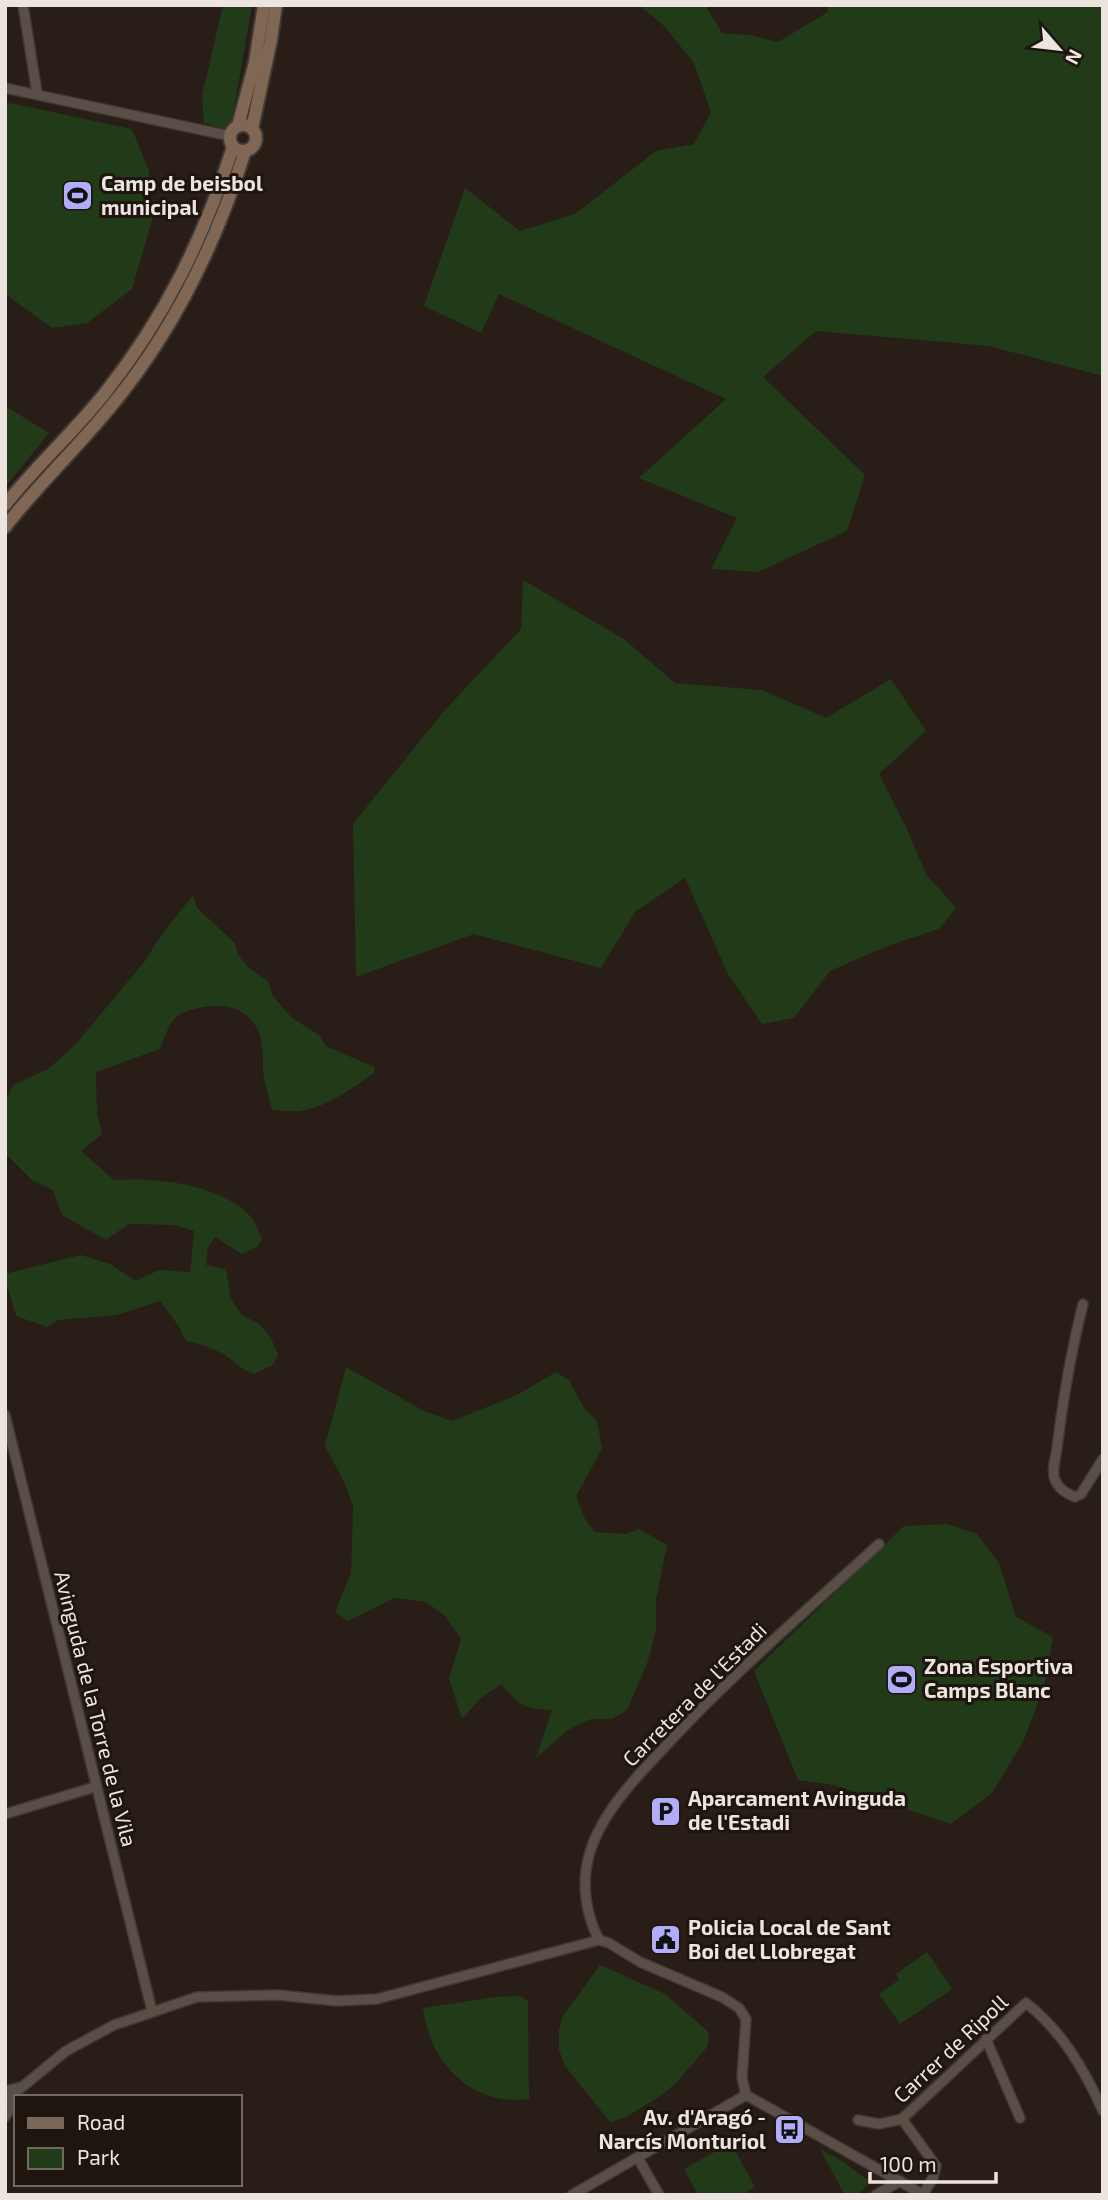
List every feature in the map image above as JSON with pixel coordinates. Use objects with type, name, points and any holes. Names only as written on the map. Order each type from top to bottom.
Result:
[{"type":"street","points":[[23,5],[37,93]]},
{"type":"street","points":[[239,138],[264,5]]},
{"type":"street","points":[[5,527],[26,489],[104,394],[158,319],[176,288],[239,138],[271,40],[276,5]]},
{"type":"street","points":[[5,88],[239,138]]},
{"type":"street","points":[[5,505],[26,489]]},
{"type":"street","points":[[1083,1304],[1065,1382],[1054,1469],[1054,1476],[1060,1488],[1075,1497],[1081,1494],[1103,1458]]},
{"type":"street","name":"Avinguda de la Torre de la Vila","points":[[5,1415],[152,2011]]},
{"type":"street","name":"Carretera de l'Estadi","points":[[599,1940],[590,1919],[585,1875],[590,1850],[627,1787],[703,1707],[879,1545]]},
{"type":"street","points":[[5,1814],[95,1787]]},
{"type":"street","points":[[5,2101],[27,2086],[66,2051],[114,2025],[197,1997],[278,1994],[337,2001],[377,1998],[599,1940],[640,1962],[722,1997],[739,2008],[746,2019],[743,2078],[746,2095]]},
{"type":"street","name":"Carrer de Ripoll","points":[[858,2120],[879,2124],[902,2119],[1026,2003],[1062,2038],[1103,2110]]},
{"type":"street","points":[[986,2039],[1020,2118]]},
{"type":"street","points":[[5,2091],[27,2086]]},
{"type":"street","points":[[20,2095],[27,2086]]},
{"type":"street","points":[[572,2195],[746,2095]]},
{"type":"street","points":[[746,2095],[924,2194],[936,2166],[902,2119]]},
{"type":"street","points":[[638,2158],[659,2195]]},
{"type":"street","points":[[876,2195],[900,2181]]},
{"type":"green space","points":[[223,5],[252,5],[232,121],[225,129],[204,123],[202,96]]},
{"type":"green space","points":[[639,5],[705,5],[722,33],[749,35],[778,42],[828,12],[828,5],[1103,5],[1103,376],[989,346],[816,331],[763,377],[865,475],[847,531],[758,572],[711,569],[737,518],[639,478],[726,399],[499,294],[481,333],[424,306],[465,188],[520,231],[575,214],[656,151],[694,144],[711,112],[694,63],[664,26]]},
{"type":"green space","name":"Camp de beisbol municipal","points":[[5,102],[132,129],[149,171],[152,220],[132,289],[87,323],[52,328],[5,294]]},
{"type":"green space","points":[[5,406],[49,433],[5,487]]},
{"type":"green space","points":[[523,580],[624,639],[675,683],[762,690],[826,718],[891,679],[926,731],[879,774],[926,874],[956,908],[939,929],[890,945],[830,971],[794,1018],[762,1024],[728,974],[685,878],[635,912],[601,968],[474,934],[356,977],[353,824],[444,711],[521,629]]},
{"type":"green space","points":[[193,895],[197,908],[235,943],[238,955],[248,967],[268,981],[273,996],[292,1018],[319,1035],[326,1046],[374,1067],[374,1073],[320,1105],[300,1111],[272,1110],[264,1078],[262,1045],[258,1030],[247,1015],[231,1008],[213,1006],[192,1009],[178,1016],[170,1025],[160,1049],[96,1072],[97,1112],[102,1134],[81,1151],[114,1180],[169,1182],[208,1190],[241,1207],[253,1219],[262,1239],[258,1246],[242,1254],[215,1237],[208,1248],[206,1265],[226,1269],[231,1299],[242,1315],[259,1324],[271,1338],[278,1355],[273,1365],[254,1374],[219,1352],[186,1341],[160,1301],[117,1315],[58,1320],[47,1327],[16,1316],[5,1278],[5,1274],[81,1255],[110,1264],[136,1281],[159,1270],[190,1272],[194,1231],[175,1225],[129,1224],[106,1240],[62,1215],[53,1190],[33,1181],[6,1154],[5,1101],[13,1085],[48,1069],[75,1045],[145,961]]},
{"type":"green space","points":[[346,1367],[424,1411],[452,1421],[517,1395],[556,1372],[569,1380],[584,1408],[597,1421],[602,1449],[576,1496],[585,1519],[595,1532],[625,1534],[639,1529],[667,1545],[656,1600],[656,1629],[648,1661],[627,1710],[612,1719],[591,1719],[568,1730],[536,1758],[552,1710],[522,1705],[501,1684],[480,1699],[462,1719],[449,1678],[461,1639],[445,1616],[426,1602],[395,1598],[348,1621],[335,1612],[351,1573],[353,1506],[325,1446]]},
{"type":"green space","name":"Zona Esportiva Camps Blanc","points":[[947,1524],[977,1534],[999,1563],[1016,1617],[1053,1637],[1044,1687],[1023,1742],[992,1793],[951,1824],[834,1785],[798,1780],[754,1671],[904,1526]]},
{"type":"green space","points":[[927,1952],[952,1989],[900,2024],[879,1994],[899,1980],[896,1974]]},
{"type":"green space","points":[[600,1965],[665,1994],[708,2032],[709,2039],[707,2047],[662,2095],[626,2117],[610,2122],[565,2066],[559,2050],[559,2030],[563,2016]]},
{"type":"green space","points":[[520,1996],[528,2001],[529,2099],[508,2100],[489,2096],[456,2077],[444,2063],[427,2028],[423,2008]]},
{"type":"green space","points":[[731,2143],[755,2187],[742,2195],[698,2195],[684,2169]]},
{"type":"green space","points":[[820,2149],[869,2181],[865,2188],[845,2195]]},
{"type":"place","name":"Camp de beisbol municipal","points":[[78,196]]},
{"type":"place","name":"Zona Esportiva Camps Blanc","points":[[901,1679]]},
{"type":"place","name":"Aparcament Avinguda de l'Estadi","points":[[665,1811]]},
{"type":"place","name":"Policia Local de Sant Boi del Llobregat","points":[[665,1940]]},
{"type":"place","name":"Av. d'Aragó - Narcís Monturiol","points":[[789,2130]]}]
